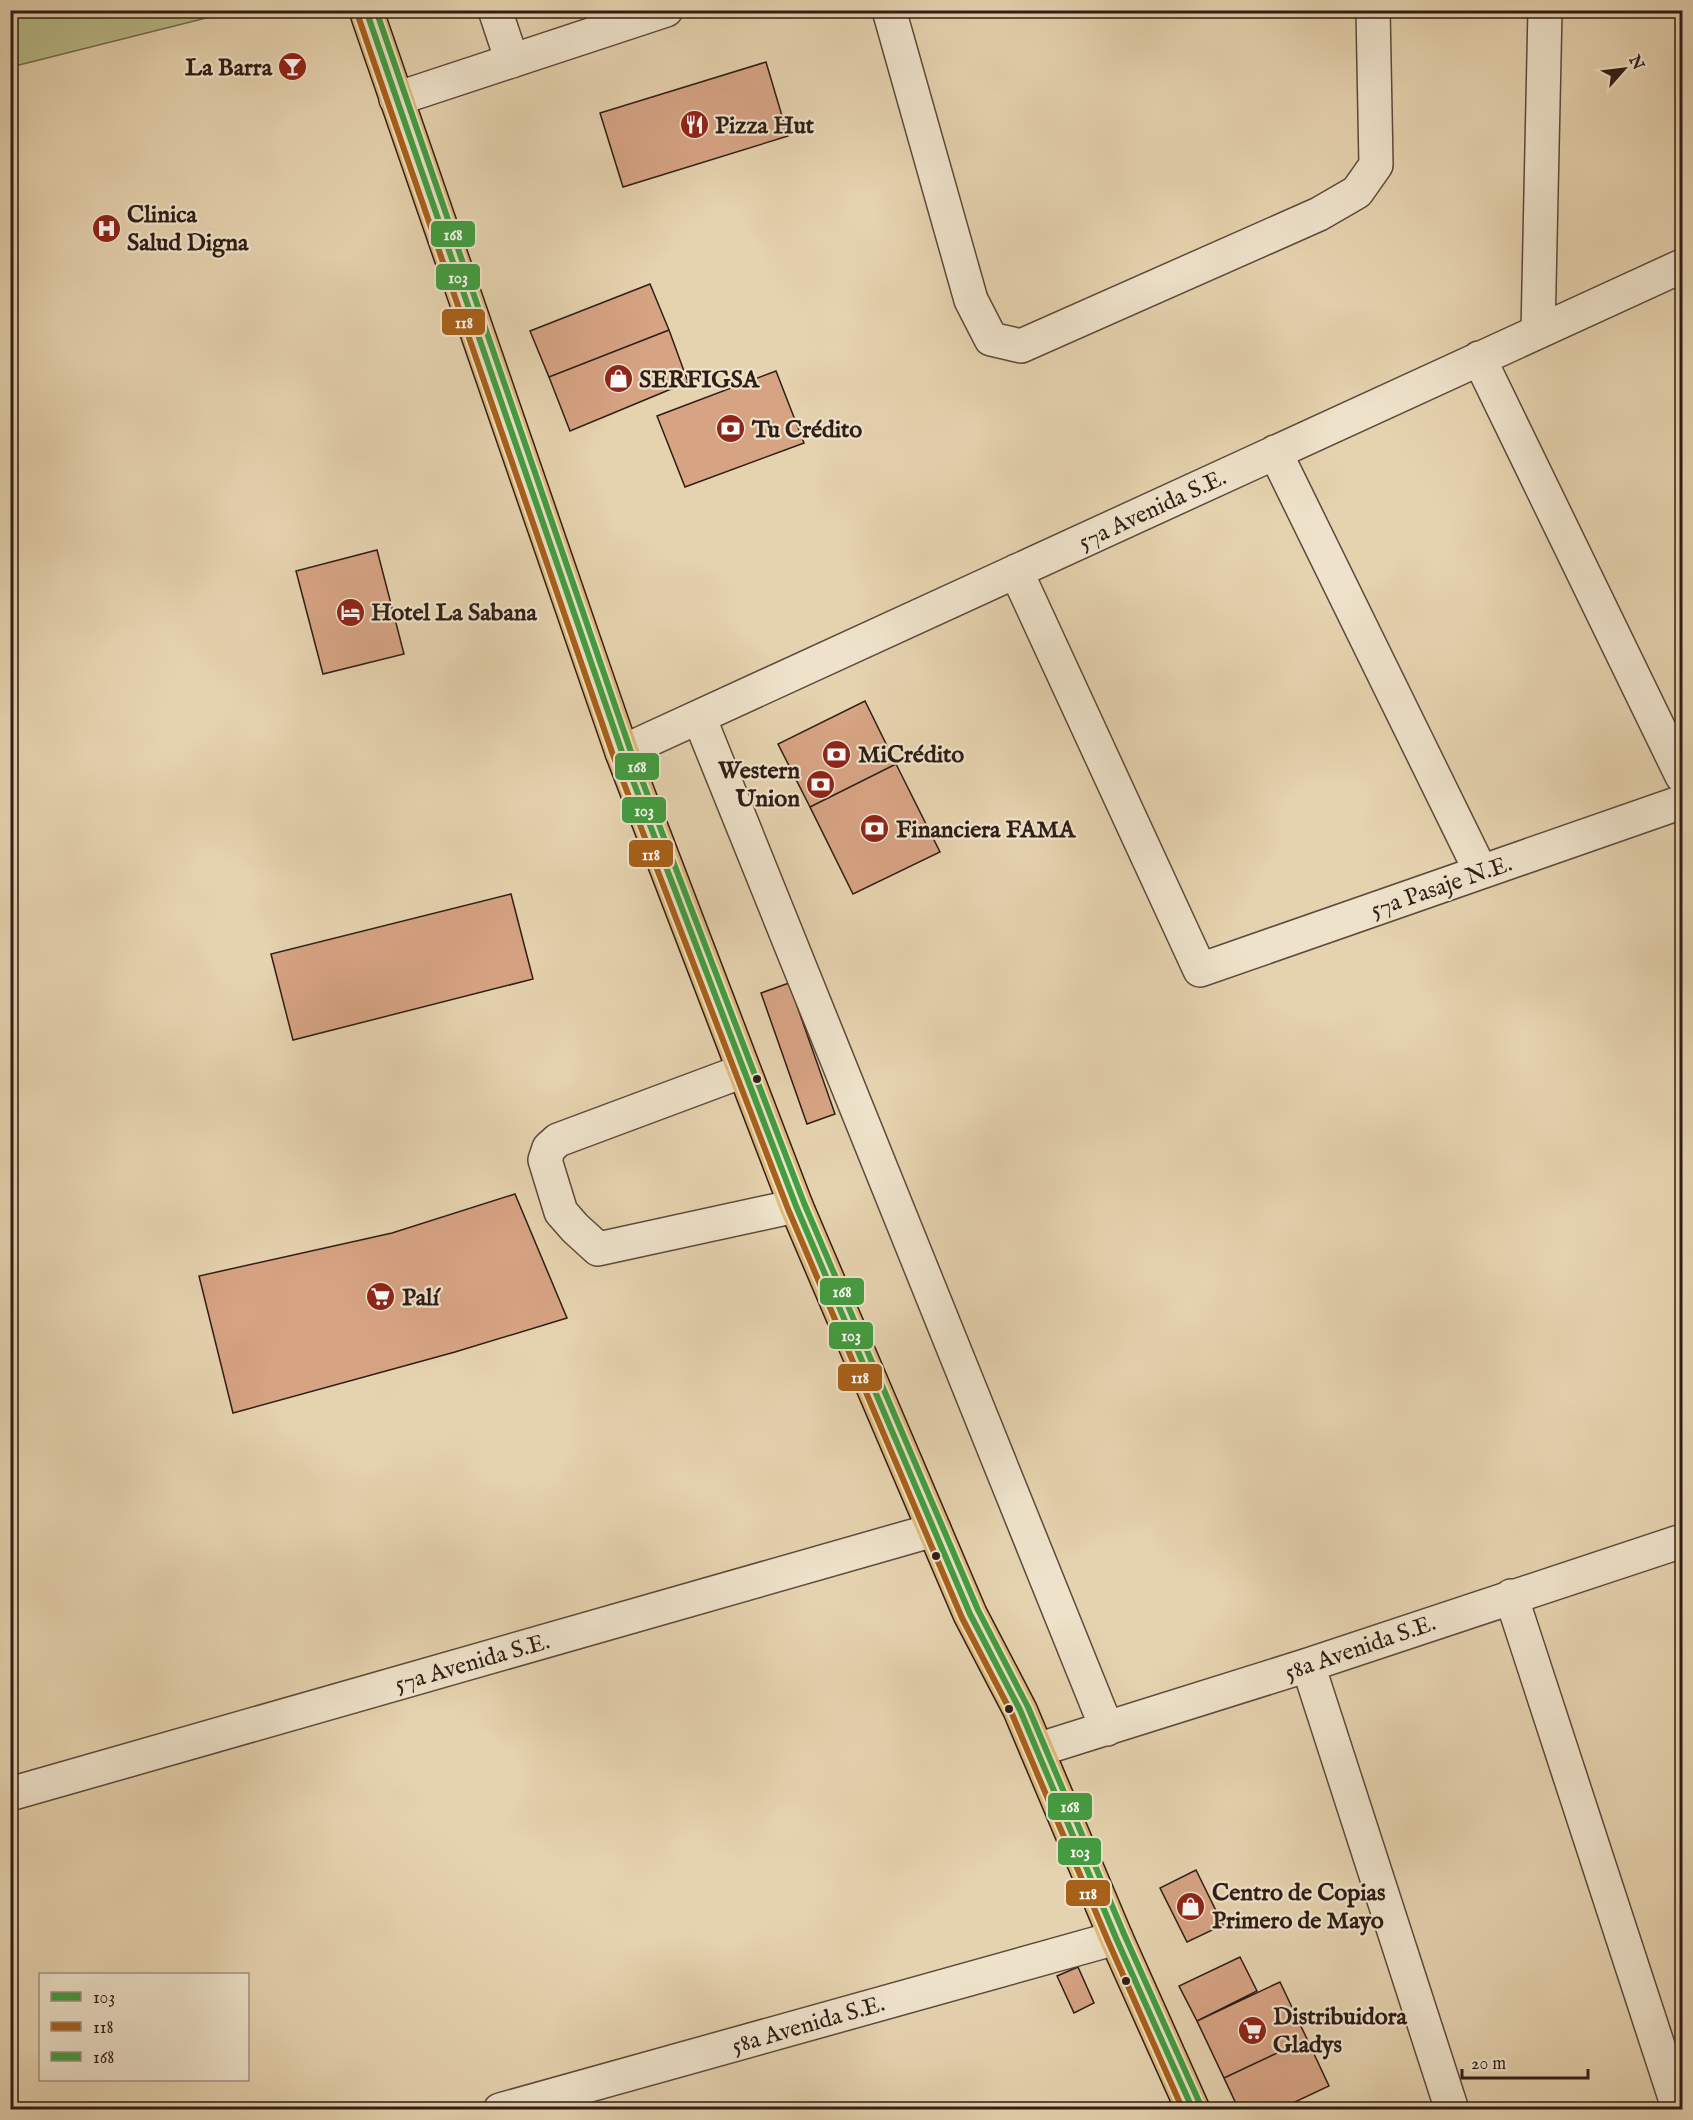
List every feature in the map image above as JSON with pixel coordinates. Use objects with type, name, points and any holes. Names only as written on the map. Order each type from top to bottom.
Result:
[{"type":"main road","points":[[366,10],[622,752],[796,1206],[970,1614],[1020,1710],[1116,1938],[1192,2109]]},
{"type":"street","points":[[495,10],[512,61]]},
{"type":"street","points":[[396,99],[666,10]]},
{"type":"street","points":[[891,11],[971,300],[991,339],[1021,346],[1319,214],[1357,192],[1376,165],[1373,10]]},
{"type":"street","points":[[1538,332],[1545,10]]},
{"type":"street","name":"57a Avenida S.E.","points":[[622,752],[1683,266]]},
{"type":"street","points":[[1479,358],[1683,776]]},
{"type":"street","points":[[1275,452],[1481,872]]},
{"type":"street","name":"57a Pasaje N.E.","points":[[1016,572],[1200,970],[1683,802]]},
{"type":"street","points":[[699,717],[1107,1729]]},
{"type":"street","points":[[743,1071],[558,1140],[549,1148],[545,1160],[561,1212],[598,1249],[796,1206]]},
{"type":"street","name":"57a Avenida S.E.","points":[[10,1794],[934,1530]]},
{"type":"street","name":"58a Avenida S.E.","points":[[1037,1750],[1308,1665],[1510,1596],[1683,1541]]},
{"type":"street","points":[[1510,1596],[1679,2109]]},
{"type":"street","points":[[1308,1665],[1452,2109]]},
{"type":"street","name":"58a Avenida S.E.","points":[[500,2109],[1116,1938]]},
{"type":"green space","points":[[11,10],[234,11],[11,67]]},
{"type":"building","name":"Pizza Hut","points":[[766,62],[788,136],[623,187],[600,113]]},
{"type":"building","points":[[650,284],[669,330],[549,377],[530,331]]},
{"type":"building","name":"SERFIGSA","points":[[669,330],[688,382],[570,431],[549,377]]},
{"type":"building","name":"Tu Crédito","points":[[776,371],[804,443],[685,487],[657,416]]},
{"type":"building","name":"Hotel La Sabana","points":[[377,550],[404,654],[323,674],[296,571]]},
{"type":"building","name":"MiCrédito","points":[[865,701],[896,764],[810,807],[778,744]]},
{"type":"building","name":"Financiera FAMA","points":[[896,764],[940,852],[853,894],[810,807]]},
{"type":"building","points":[[511,894],[533,979],[293,1040],[271,954]]},
{"type":"building","points":[[789,983],[835,1114],[807,1124],[761,993]]},
{"type":"building","name":"Palí","points":[[515,1194],[567,1318],[455,1352],[233,1413],[199,1276],[392,1233]]},
{"type":"building","name":"Centro de Copias Primero de Mayo","points":[[1196,1870],[1223,1925],[1187,1942],[1160,1888]]},
{"type":"building","points":[[1240,1957],[1257,1991],[1197,2021],[1179,1986]]},
{"type":"building","points":[[1078,1967],[1094,2003],[1074,2013],[1057,1976]]},
{"type":"building","name":"Distribuidora Gladys","points":[[1280,1982],[1307,2039],[1224,2078],[1197,2021]]},
{"type":"building","points":[[1307,2039],[1329,2086],[1278,2110],[1239,2110],[1224,2078]]},
{"type":"transit line","name":"103","points":[[366,10],[622,752],[796,1206],[970,1614],[1020,1710],[1116,1938],[1193,2110]]},
{"type":"transit line","name":"168","points":[[376,10],[630,749],[804,1203],[978,1610],[1028,1707],[1124,1934],[1201,2106]]},
{"type":"transit line","name":"118","points":[[357,13],[613,755],[788,1209],[962,1618],[1012,1714],[1108,1941],[1183,2110]]},
{"type":"place","name":"La Barra","points":[[293,67]]},
{"type":"place","name":"Pizza Hut","points":[[694,125]]},
{"type":"place","name":"Clinica Salud Digna","points":[[106,228]]},
{"type":"place","name":"SERFIGSA","points":[[618,379]]},
{"type":"place","name":"Tu Crédito","points":[[731,429]]},
{"type":"place","name":"Hotel La Sabana","points":[[350,612]]},
{"type":"place","name":"MiCrédito","points":[[837,754]]},
{"type":"place","name":"Western Union","points":[[821,784]]},
{"type":"place","name":"Financiera FAMA","points":[[875,829]]},
{"type":"place","name":"Palí","points":[[381,1297]]},
{"type":"place","name":"Centro de Copias Primero de Mayo","points":[[1191,1906]]},
{"type":"place","name":"Distribuidora Gladys","points":[[1252,2030]]}]
